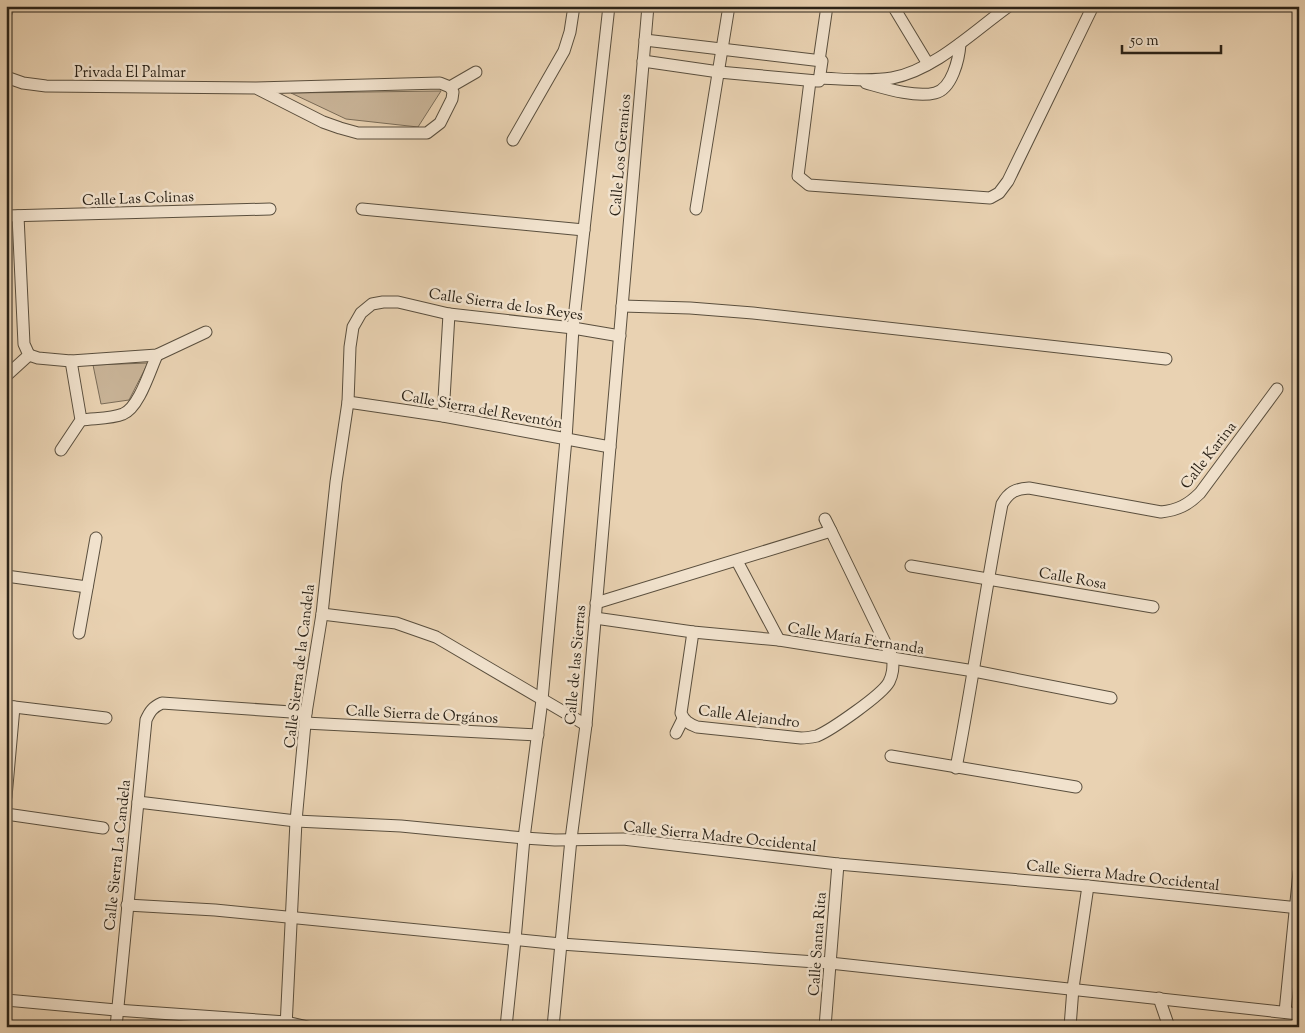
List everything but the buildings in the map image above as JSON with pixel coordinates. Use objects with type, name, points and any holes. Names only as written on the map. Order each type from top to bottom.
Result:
[{"type":"street","points":[[6,13],[9,6]]},
{"type":"street","points":[[513,140],[564,51],[570,32],[574,6]]},
{"type":"street","name":"Calle de las Sierras","points":[[506,1027],[524,838],[542,700],[566,439],[573,328],[609,6]]},
{"type":"street","name":"Calle Los Geranios","points":[[622,306],[648,6]]},
{"type":"street","points":[[696,209],[729,6]]},
{"type":"street","points":[[827,6],[819,60],[822,61],[815,79],[798,176],[803,182],[809,185],[990,198],[999,193],[1008,181],[1093,6]]},
{"type":"street","points":[[893,6],[928,64]]},
{"type":"street","points":[[643,61],[719,72],[815,79],[852,80],[894,77],[928,64],[960,44],[982,25],[1009,6]]},
{"type":"street","points":[[645,40],[819,60]]},
{"type":"street","points":[[852,80],[917,93],[934,93],[945,86],[952,74],[958,60],[960,44]]},
{"type":"street","points":[[450,87],[476,72]]},
{"type":"street","name":"Privada El Palmar","points":[[6,77],[23,83],[46,86],[256,88],[440,83],[450,87],[453,92],[452,99],[440,123],[427,132],[358,132],[323,122],[256,88]]},
{"type":"street","name":"Calle Las Colinas","points":[[12,216],[270,209]]},
{"type":"street","points":[[362,209],[584,230]]},
{"type":"street","points":[[12,216],[24,344],[29,354],[38,358],[71,361],[157,355],[206,332]]},
{"type":"street","name":"Calle Sierra de los Reyes","points":[[361,313],[372,304],[398,302],[449,314],[573,328],[620,336]]},
{"type":"street","points":[[622,306],[690,308],[753,313],[1166,359]]},
{"type":"street","name":"Calle de las Sierras","points":[[553,1027],[571,840],[586,725],[622,306]]},
{"type":"street","name":"Calle Sierra de la Candela","points":[[286,1024],[296,821],[306,718],[322,614],[336,482],[348,402],[350,347],[353,327],[361,313]]},
{"type":"street","points":[[443,416],[449,314]]},
{"type":"street","points":[[6,376],[29,354]]},
{"type":"street","points":[[80,420],[122,415],[128,411],[136,401],[157,355]]},
{"type":"street","points":[[61,450],[80,420],[71,361]]},
{"type":"street","name":"Calle Karina","points":[[988,578],[1002,504],[1008,494],[1016,489],[1028,488],[1161,512],[1176,510],[1188,504],[1200,494],[1277,389]]},
{"type":"street","name":"Calle Sierra del Reventón","points":[[348,402],[443,416],[610,447]]},
{"type":"street","points":[[825,519],[892,659]]},
{"type":"street","points":[[596,603],[831,531]]},
{"type":"street","points":[[80,633],[96,538]]},
{"type":"street","points":[[737,561],[779,640]]},
{"type":"street","name":"Calle Rosa","points":[[911,566],[1153,607]]},
{"type":"street","points":[[6,576],[87,587]]},
{"type":"street","points":[[956,768],[974,671],[988,578]]},
{"type":"street","points":[[322,614],[396,623],[436,637],[586,725]]},
{"type":"street","name":"Calle María Fernanda","points":[[595,618],[692,632],[779,640],[974,671],[1111,698]]},
{"type":"street","name":"Calle Alejandro","points":[[692,632],[681,713],[683,719],[697,727],[801,738],[816,736],[830,729],[880,694],[888,684],[893,672],[892,659]]},
{"type":"street","name":"Calle Sierra de Orgános","points":[[155,706],[162,704],[306,718],[538,735]]},
{"type":"street","points":[[6,797],[10,706],[106,718]]},
{"type":"street","name":"Calle Sierra La Candela","points":[[116,1027],[116,1010],[146,720],[150,711],[155,706]]},
{"type":"street","points":[[676,733],[683,719]]},
{"type":"street","points":[[891,756],[1076,787]]},
{"type":"street","name":"Calle Sierra Madre Occidental","points":[[138,802],[296,821],[401,826],[524,838],[571,840],[623,839],[838,864],[1297,907]]},
{"type":"street","points":[[6,814],[103,828]]},
{"type":"street","name":"Calle Santa Rita","points":[[825,1027],[838,864]]},
{"type":"street","points":[[1285,1012],[1299,872]]},
{"type":"street","points":[[1070,1027],[1073,988],[1088,886]]},
{"type":"street","points":[[127,905],[215,910],[560,944],[830,963],[1299,1014]]},
{"type":"street","points":[[1159,998],[1169,1027]]},
{"type":"street","points":[[6,1000],[308,1027]]},
{"type":"shaded area","points":[[441,91],[418,127],[346,119],[291,93]]},
{"type":"shaded area","points":[[148,363],[129,400],[101,404],[93,365]]}]
